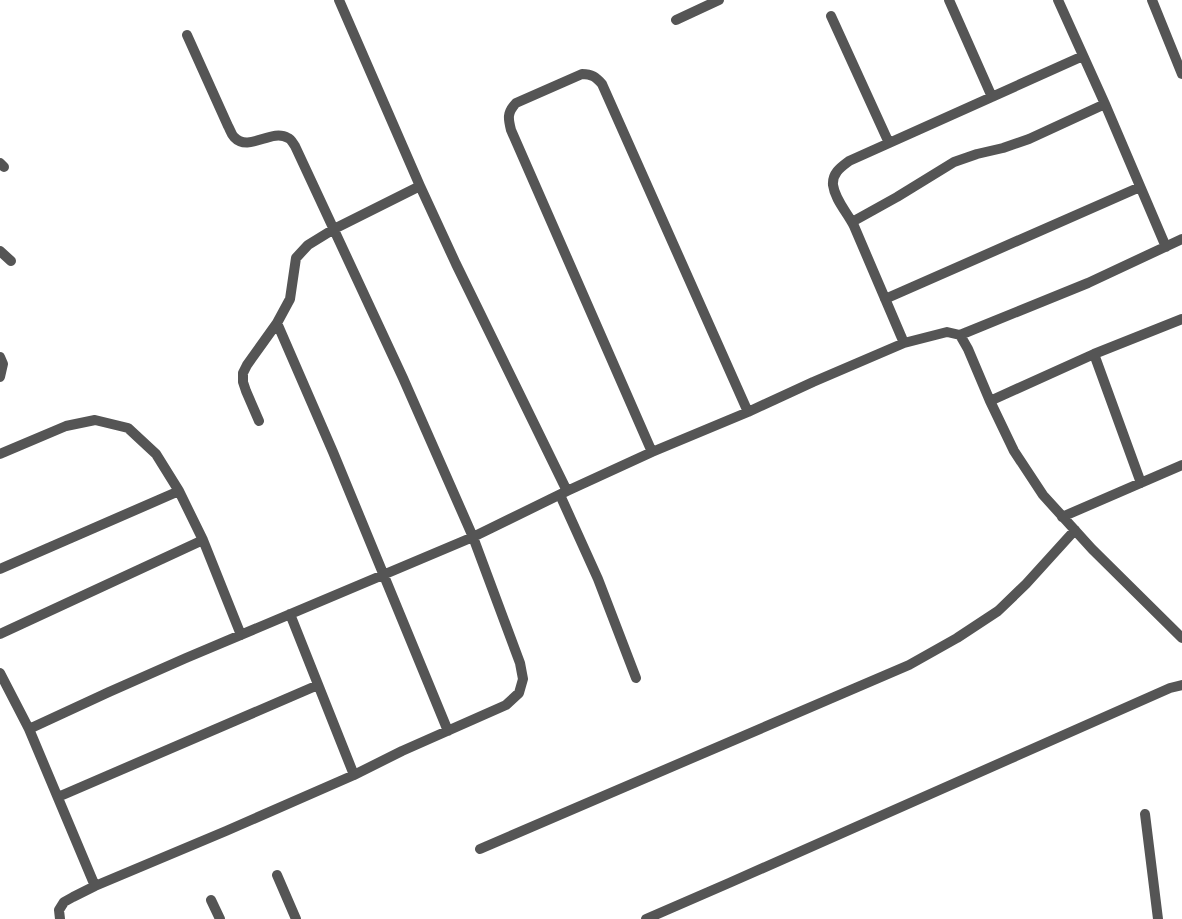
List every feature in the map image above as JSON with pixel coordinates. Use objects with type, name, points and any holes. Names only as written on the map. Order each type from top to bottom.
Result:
[{"type":"street","points":[[339,0],[420,186],[563,493],[636,678]]},
{"type":"street","points":[[676,20],[719,0]]},
{"type":"street","points":[[949,0],[992,97]]},
{"type":"street","points":[[1058,0],[1166,247]]},
{"type":"street","points":[[1152,0],[1181,70]]},
{"type":"street","points":[[831,16],[890,143]]},
{"type":"street","points":[[60,919],[59,910],[64,902],[73,897],[354,775],[402,751],[506,705],[519,693],[523,679],[520,663],[473,537],[403,378],[295,146],[289,138],[281,135],[252,142],[242,142],[234,137],[187,35]]},
{"type":"street","points":[[904,343],[852,222],[836,197],[833,183],[836,170],[850,161],[1083,56]]},
{"type":"street","points":[[652,452],[511,130],[508,119],[510,110],[516,103],[582,74],[591,74],[597,77],[602,84],[748,412]]},
{"type":"street","points":[[852,222],[954,162],[1029,139],[1105,104]]},
{"type":"street","points":[[259,421],[243,382],[243,373],[277,323],[290,299],[296,258],[308,245],[334,229],[420,186]]},
{"type":"street","points":[[885,299],[1140,187]]},
{"type":"street","points":[[29,730],[109,692],[241,634],[384,576],[473,537],[652,452],[904,343],[947,332],[960,335],[1088,284],[1182,239]]},
{"type":"street","points":[[0,251],[11,261]]},
{"type":"street","points":[[990,401],[1094,354],[1182,319]]},
{"type":"street","points":[[277,323],[333,452],[448,731]]},
{"type":"street","points":[[960,335],[1014,451],[1043,495],[1092,549],[1182,638]]},
{"type":"street","points":[[1094,354],[1141,483]]},
{"type":"street","points":[[0,357],[3,364],[0,376]]},
{"type":"street","points":[[0,454],[66,426],[95,420],[128,428],[156,454],[179,491],[203,540],[241,634]]},
{"type":"street","points":[[1062,517],[1182,465]]},
{"type":"street","points":[[0,569],[179,491]]},
{"type":"street","points":[[480,849],[917,660],[957,638],[998,611],[1026,584],[1075,530]]},
{"type":"street","points":[[0,634],[203,540]]},
{"type":"street","points":[[290,614],[354,775]]},
{"type":"street","points":[[0,673],[29,730],[96,886]]},
{"type":"street","points":[[646,919],[1170,688],[1182,685]]},
{"type":"street","points":[[58,797],[318,686]]},
{"type":"street","points":[[1145,814],[1158,919]]},
{"type":"street","points":[[277,875],[296,919]]},
{"type":"street","points":[[211,900],[220,919]]}]
